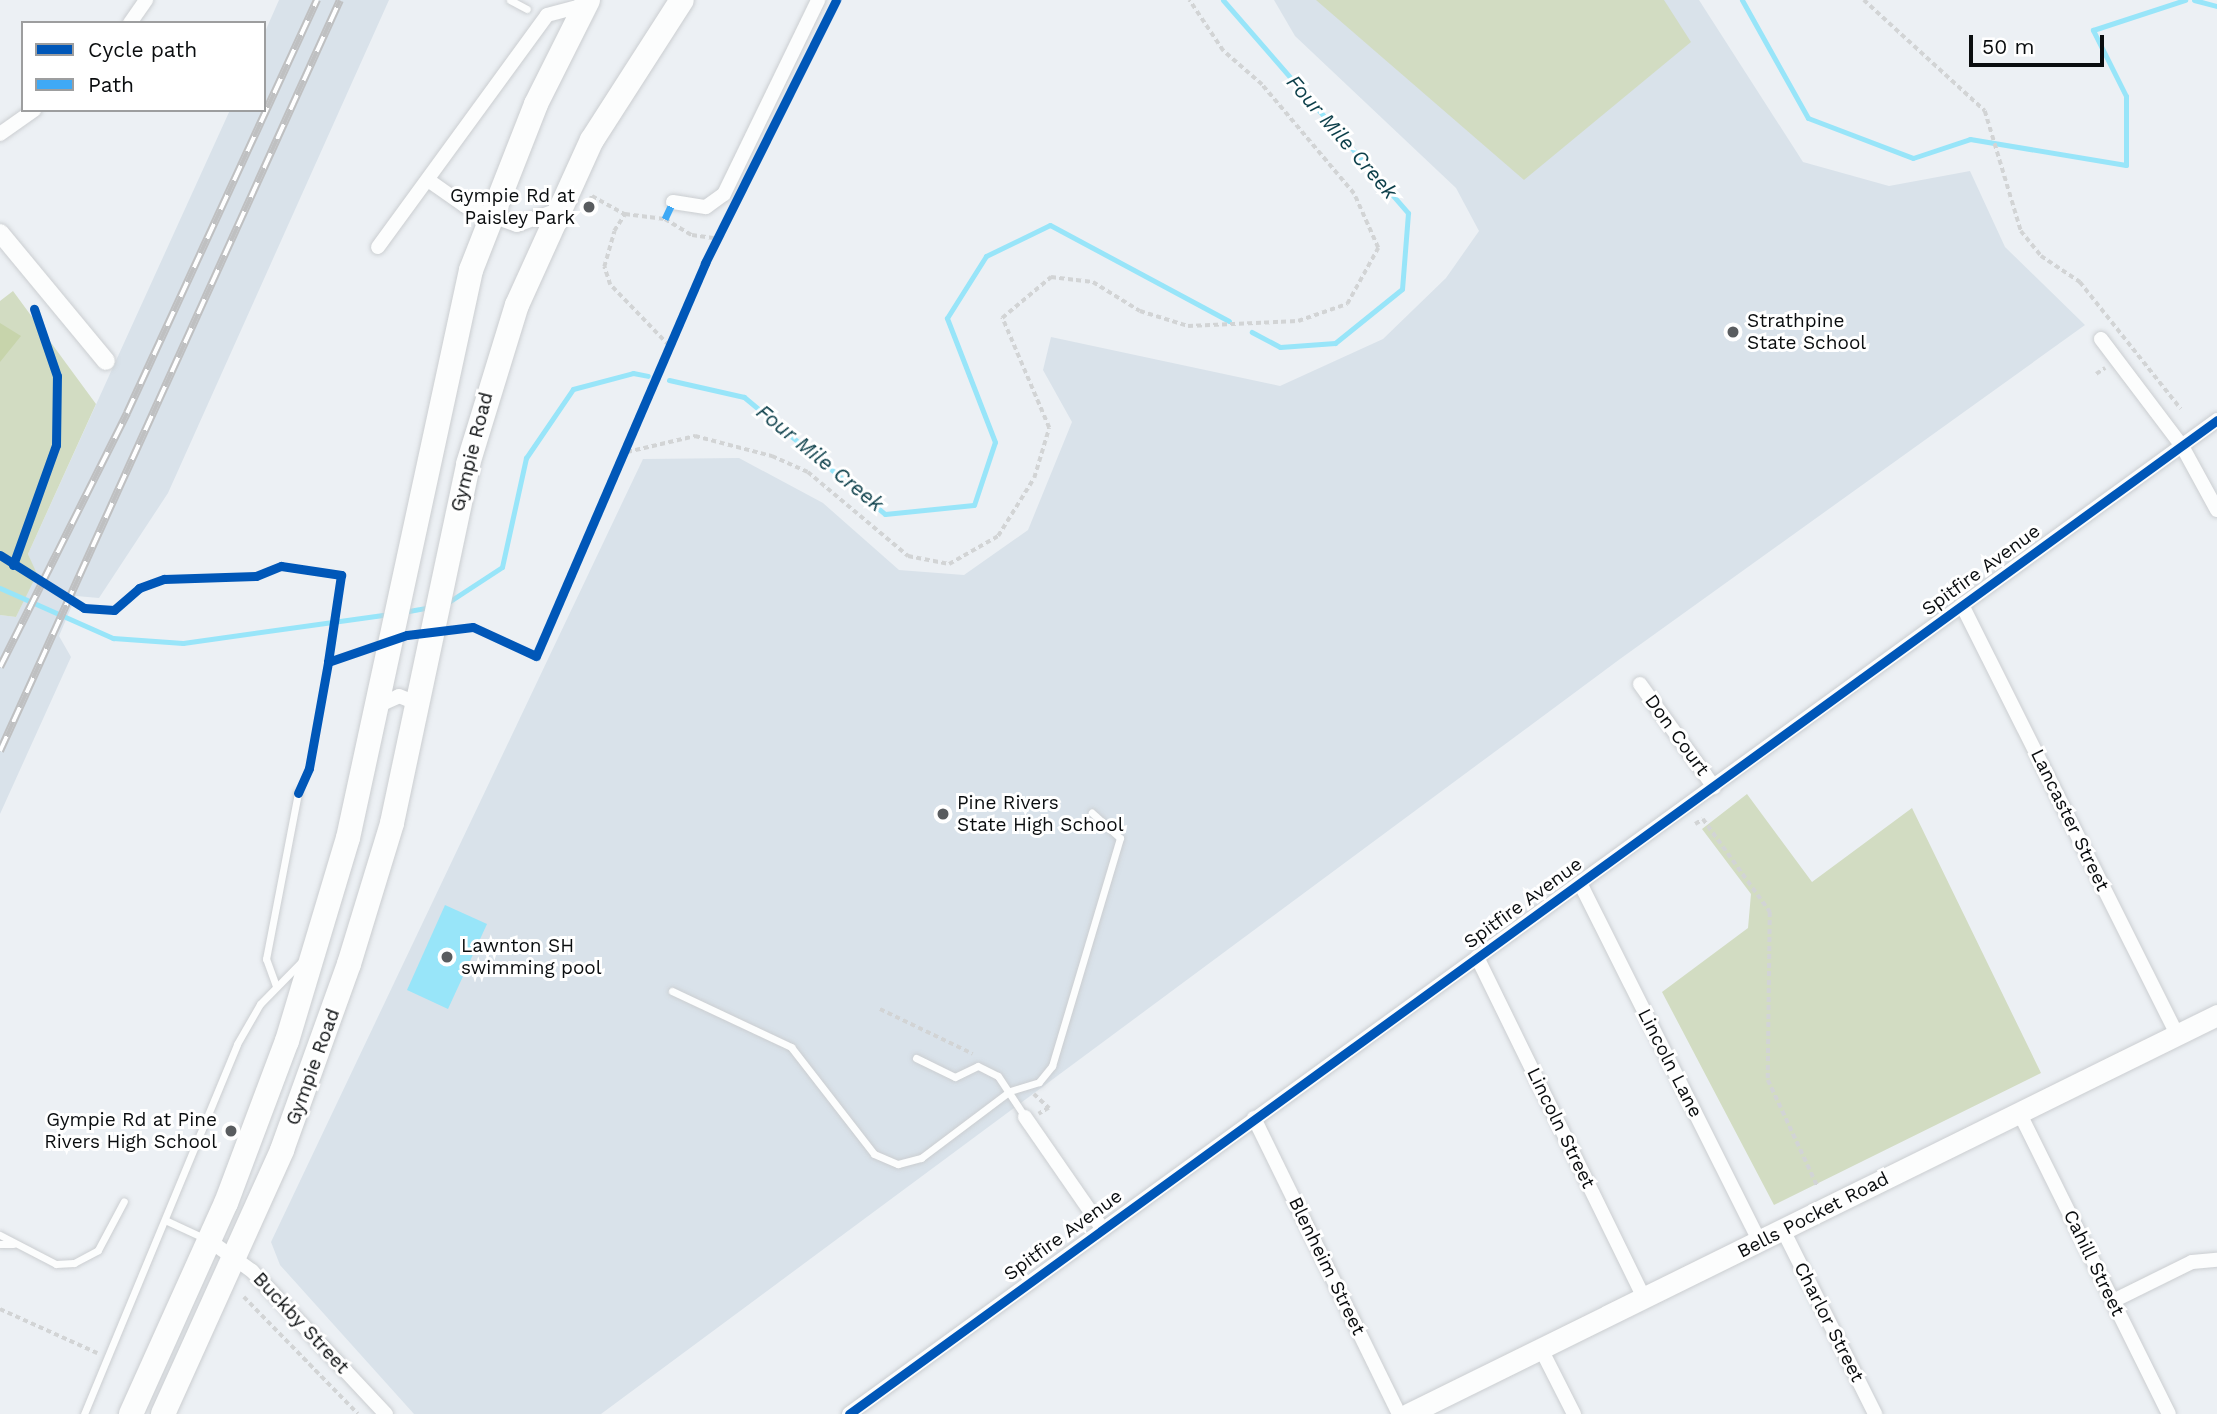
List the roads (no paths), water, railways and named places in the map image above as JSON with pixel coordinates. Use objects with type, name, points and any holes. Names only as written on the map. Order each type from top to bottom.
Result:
[{"type":"highway","name":"Gympie Road","points":[[163,1414],[236,1256],[303,1097],[349,964],[419,704],[443,578],[491,381],[558,210],[626,83],[682,0]]},
{"type":"highway","name":"Gympie Road","points":[[131,1414],[210,1241],[316,950],[377,706],[447,360],[489,216],[587,2]]},
{"type":"main road","name":"Bells Pocket Road","points":[[1408,1414],[2217,1015]]},
{"type":"street","points":[[131,21],[146,0]]},
{"type":"street","points":[[673,202],[706,206],[724,194],[818,0]]},
{"type":"street","name":"Gympie Road","points":[[378,247],[547,15],[587,2]]},
{"type":"street","points":[[0,134],[31,112]]},
{"type":"street","points":[[428,180],[489,216],[523,225],[558,210]]},
{"type":"street","points":[[0,233],[106,361]]},
{"type":"street","points":[[2101,339],[2182,446],[2217,510]]},
{"type":"street","name":"Spitfire Avenue","points":[[849,1414],[2217,420]]},
{"type":"street","name":"Lancaster Street","points":[[1962,605],[2177,1035]]},
{"type":"street","name":"Don Court","points":[[1640,684],[1714,786]]},
{"type":"street","points":[[377,706],[399,696],[419,704]]},
{"type":"street","name":"Lincoln Lane","points":[[1580,883],[1760,1242]]},
{"type":"street","name":"Lincoln Street","points":[[1477,957],[1644,1298]]},
{"type":"street","name":"Cahill Street","points":[[2020,1112],[2169,1414]]},
{"type":"street","points":[[1025,1117],[1102,1228]]},
{"type":"street","name":"Blenheim Street","points":[[1254,1118],[1399,1414]]},
{"type":"street","name":"Charlor Street","points":[[1783,1230],[1875,1414]]},
{"type":"street","name":"Buckby Street","points":[[210,1241],[236,1256],[386,1414]]},
{"type":"street","points":[[2113,1301],[2192,1262],[2217,1259]]},
{"type":"street","points":[[1541,1349],[1574,1414]]},
{"type":"lane","points":[[510,0],[527,9]]},
{"type":"lane","points":[[276,986],[266,959],[298,793]]},
{"type":"lane","points":[[672,991],[791,1047],[866,1145],[886,1160],[921,1158],[1010,1090],[1038,1082],[1062,1044],[1120,838],[1093,813]]},
{"type":"lane","points":[[84,1414],[237,1044],[276,986],[316,950]]},
{"type":"lane","points":[[916,1058],[955,1077],[978,1066],[1010,1090],[1025,1117]]},
{"type":"lane","points":[[0,1235],[56,1264],[88,1259],[124,1201]]},
{"type":"lane","points":[[165,1220],[210,1241]]},
{"type":"lane","points":[[0,1244],[13,1244]]},
{"type":"water","name":"Lawnton SH swimming pool","points":[[445,905],[487,924],[448,1009],[407,990]]},
{"type":"waterway","name":"Four Mile Creek","points":[[1223,0],[1408,213],[1402,289],[1335,343],[1280,347],[1252,332]]},
{"type":"waterway","name":"Four Mile Creek","points":[[1742,0],[1808,118],[1913,158],[1970,139],[2126,165],[2126,96],[2093,30],[2185,0]]},
{"type":"waterway","name":"Four Mile Creek","points":[[2194,0],[2217,6]]},
{"type":"waterway","name":"Four Mile Creek","points":[[669,380],[744,397],[885,514],[974,505],[995,442],[947,318],[986,256],[1050,225],[1229,321]]},
{"type":"waterway","name":"Four Mile Creek","points":[[444,605],[502,567],[526,458],[573,389],[633,373],[648,376]]},
{"type":"waterway","name":"Four Mile Creek","points":[[0,588],[113,638],[183,643],[390,614]]},
{"type":"waterway","name":"Four Mile Creek","points":[[403,612],[431,607]]},
{"type":"railway","points":[[266,111],[317,0]]},
{"type":"railway","points":[[0,751],[340,0]]},
{"type":"railway","points":[[0,667],[127,413],[265,112]]},
{"type":"place","name":"Gympie Rd at Paisley Park","points":[[589,207]]},
{"type":"place","name":"Strathpine State School","points":[[1733,332]]},
{"type":"place","name":"Pine Rivers State High School","points":[[943,814]]},
{"type":"place","name":"Lawnton SH swimming pool","points":[[447,957]]},
{"type":"place","name":"Gympie Rd at Pine Rivers High School","points":[[231,1131]]}]
